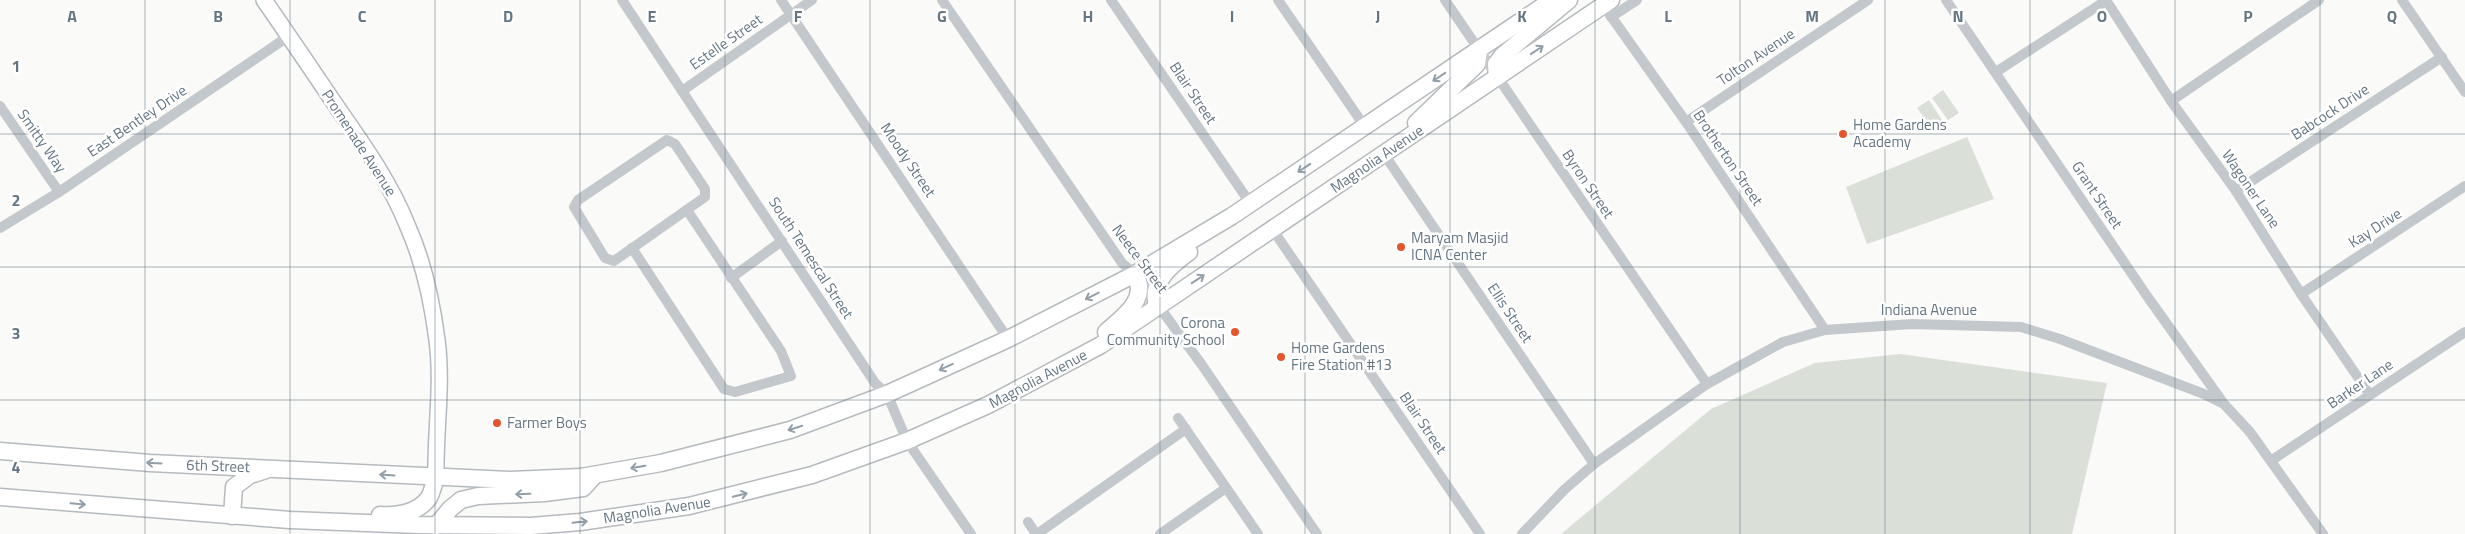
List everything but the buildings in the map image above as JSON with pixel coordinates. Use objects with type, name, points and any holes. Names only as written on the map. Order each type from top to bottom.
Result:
[{"type":"main road","name":"Promenade Avenue","points":[[264,0],[372,158],[392,192],[409,227],[422,265],[432,304],[439,367],[436,476]]},
{"type":"main road","points":[[1157,306],[1154,294],[1156,287],[1170,268],[1232,216],[1552,0]]},
{"type":"main road","points":[[1497,77],[1495,70],[1502,56],[1569,0]]},
{"type":"main road","name":"Magnolia Avenue","points":[[436,531],[531,526],[634,515],[734,496],[812,475],[908,441],[988,405],[1101,345],[1497,77],[1608,8]]},
{"type":"main road","points":[[1384,154],[1477,64],[1479,50]]},
{"type":"main road","points":[[436,476],[510,480],[597,474],[660,463],[790,430],[887,394],[1008,339],[1135,274],[1232,216]]},
{"type":"main road","points":[[1072,361],[1127,313],[1137,301],[1140,286],[1135,274]]},
{"type":"main road","name":"6th Street","points":[[0,451],[150,463],[436,476]]},
{"type":"main road","points":[[232,516],[234,487],[250,474],[273,468]]},
{"type":"main road","points":[[436,531],[450,509],[461,500],[478,496],[544,493],[583,488],[597,474]]},
{"type":"main road","points":[[290,520],[327,513],[390,516],[414,511],[429,499],[436,476]]},
{"type":"main road","points":[[436,476],[436,531]]},
{"type":"main road","points":[[0,497],[436,531]]},
{"type":"main road","points":[[467,534],[501,532],[531,526]]},
{"type":"street","name":"South Temescal Street","points":[[622,0],[875,384],[887,394],[908,441],[972,534]]},
{"type":"street","name":"Moody Street","points":[[781,0],[1008,339]]},
{"type":"street","name":"Estelle Street","points":[[682,91],[812,0]]},
{"type":"street","name":"Neece Street","points":[[942,0],[1122,263],[1135,274],[1207,372],[1317,534]]},
{"type":"street","name":"Blair Street","points":[[1111,0],[1250,203]]},
{"type":"street","points":[[1278,0],[1365,127]]},
{"type":"street","name":"Byron Street","points":[[1445,0],[1707,384]]},
{"type":"street","name":"Magnolia Avenue","points":[[1608,8],[1637,0]]},
{"type":"street","name":"Tolton Avenue","points":[[1686,122],[1868,0]]},
{"type":"street","name":"Grant Street","points":[[1946,0],[2146,296],[2224,404]]},
{"type":"street","points":[[1996,72],[2106,0]]},
{"type":"street","name":"Wagoner Lane","points":[[2106,0],[2170,101],[2236,192],[2301,294],[2370,395]]},
{"type":"street","points":[[2170,101],[2319,0]]},
{"type":"street","points":[[2402,0],[2465,92]]},
{"type":"street","name":"Brotherton Street","points":[[1608,8],[1825,330]]},
{"type":"street","name":"East Bentley Drive","points":[[0,228],[59,192],[289,36]]},
{"type":"street","name":"Babcock Drive","points":[[2236,192],[2442,57]]},
{"type":"street","name":"Smitty Way","points":[[0,106],[59,192]]},
{"type":"street","points":[[667,140],[675,144],[705,189],[705,197],[687,210],[614,261],[605,258],[574,207],[578,200],[667,140]]},
{"type":"street","name":"Ellis Street","points":[[1384,154],[1594,464]]},
{"type":"street","name":"Kay Drive","points":[[2301,294],[2465,186]]},
{"type":"street","points":[[632,248],[724,389],[735,392],[791,376],[781,351],[687,210]]},
{"type":"street","name":"Blair Street","points":[[1273,230],[1480,534]]},
{"type":"street","points":[[731,278],[782,241]]},
{"type":"street","name":"Indiana Avenue","points":[[1522,534],[1577,478],[1594,464],[1707,384],[1783,342],[1825,330],[1912,324],[1995,325],[2031,329],[2087,349],[2224,404],[2272,460],[2323,534]]},
{"type":"street","name":"Barker Lane","points":[[2272,460],[2465,332]]},
{"type":"street","points":[[1178,418],[1258,534]]},
{"type":"street","points":[[1028,522],[1036,534],[1186,429]]},
{"type":"street","points":[[1160,534],[1226,488]]},
{"type":"shaded area","points":[[1943,90],[1959,113],[1948,120],[1932,98]]},
{"type":"shaded area","points":[[1929,100],[1944,123],[1933,130],[1917,108]]},
{"type":"shaded area","points":[[1967,137],[1994,199],[1867,244],[1846,187]]},
{"type":"shaded area","points":[[1900,354],[2107,383],[2072,534],[1561,534],[1711,409],[1815,363]]},
{"type":"place","name":"Home Gardens Academy","points":[[1843,134]]},
{"type":"place","name":"Maryam Masjid ICNA Center","points":[[1401,247]]},
{"type":"place","name":"Corona Community School","points":[[1235,332]]},
{"type":"place","name":"Home Gardens Fire Station #13","points":[[1281,357]]},
{"type":"place","name":"Farmer Boys","points":[[497,423]]}]
